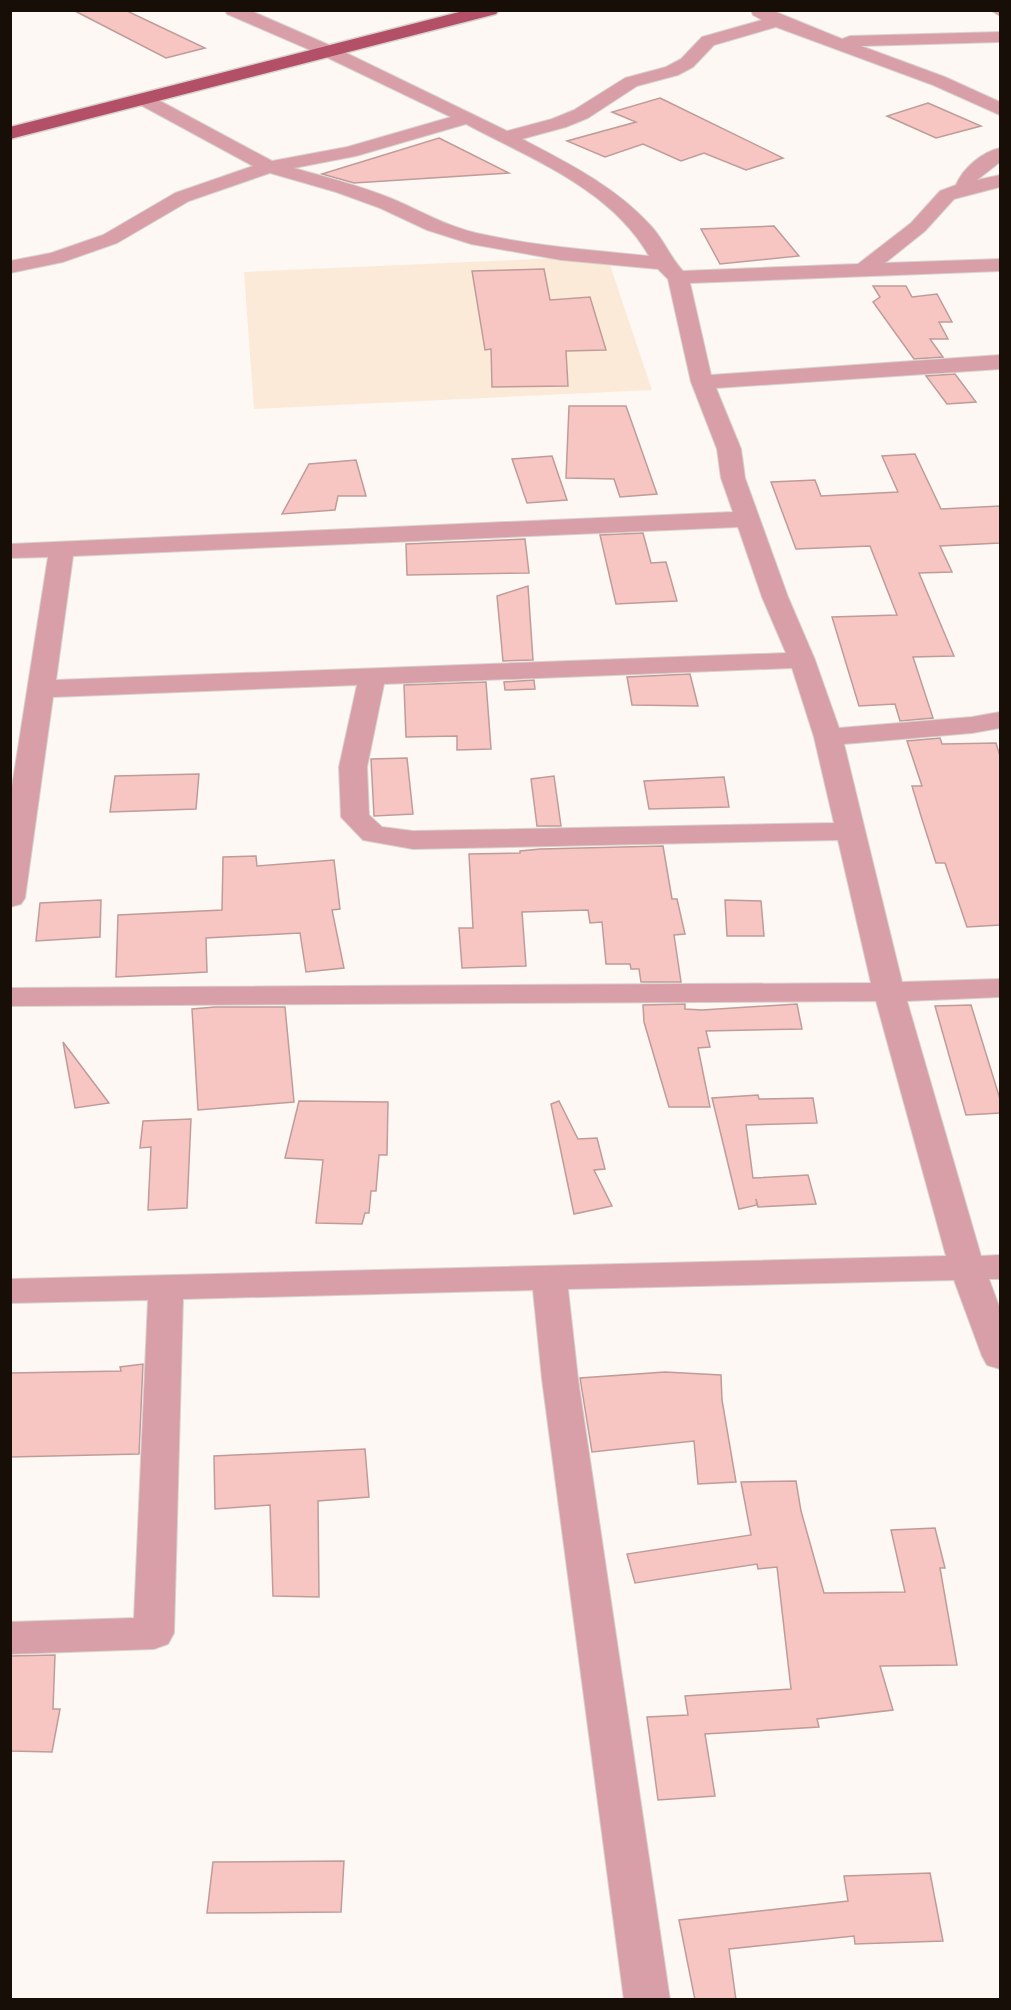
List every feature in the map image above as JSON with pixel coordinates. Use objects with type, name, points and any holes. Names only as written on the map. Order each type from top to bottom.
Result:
[{"type":"main road","points":[[10,134],[490,10]]},
{"type":"street","points":[[234,10],[468,117],[574,174],[617,204],[645,231],[671,270],[702,382],[729,449],[733,478],[775,597],[802,660],[828,737],[889,992],[984,1267],[1000,1356]]},
{"type":"street","points":[[758,10],[777,21],[939,81],[1000,109]]},
{"type":"street","points":[[507,137],[560,123],[581,114],[631,82],[672,71],[687,63],[708,41],[777,21]]},
{"type":"street","points":[[831,42],[1000,37]]},
{"type":"street","points":[[143,99],[269,167],[387,204],[434,226],[471,237],[561,254],[671,270],[1000,265]]},
{"type":"street","points":[[10,267],[56,258],[110,239],[182,197],[269,167],[349,152],[468,117]]},
{"type":"street","points":[[964,189],[970,174],[1000,154]]},
{"type":"street","points":[[866,268],[918,227],[946,195],[1000,181]]},
{"type":"street","points":[[702,382],[999,364]]},
{"type":"street","points":[[10,550],[747,519]]},
{"type":"street","points":[[10,898],[62,548]]},
{"type":"street","points":[[42,689],[802,660]]},
{"type":"street","points":[[372,676],[353,767],[355,817],[374,834],[413,840],[850,831]]},
{"type":"street","points":[[828,737],[972,725],[1000,720]]},
{"type":"street","points":[[10,997],[889,992],[1000,988]]},
{"type":"street","points":[[10,1290],[984,1267]]},
{"type":"street","points":[[549,1278],[560,1379],[647,2000]]},
{"type":"street","points":[[10,1638],[154,1633],[166,1287]]},
{"type":"shaded area","points":[[607,256],[652,390],[254,409],[244,272]]},
{"type":"building","points":[[73,10],[125,10],[205,48],[166,58]]},
{"type":"building","points":[[660,98],[783,158],[746,170],[704,153],[681,161],[643,144],[605,157],[567,141],[636,122],[612,112]]},
{"type":"building","points":[[928,103],[981,126],[936,138],[887,116]]},
{"type":"building","points":[[439,138],[509,173],[354,183],[322,174]]},
{"type":"building","points":[[774,226],[799,256],[720,264],[701,229]]},
{"type":"building","points":[[544,269],[550,300],[590,297],[606,350],[566,351],[568,386],[492,387],[491,349],[485,350],[472,271]]},
{"type":"building","points":[[873,286],[906,286],[912,297],[937,294],[952,322],[939,322],[948,339],[930,339],[943,357],[914,359],[873,302],[880,297]]},
{"type":"building","points":[[955,374],[976,402],[947,404],[926,376]]},
{"type":"building","points":[[569,406],[626,406],[657,494],[620,497],[614,479],[566,478]]},
{"type":"building","points":[[915,454],[941,509],[1000,506],[1000,543],[940,546],[952,572],[919,573],[954,656],[913,657],[933,718],[900,721],[895,704],[859,706],[832,617],[897,615],[870,546],[796,549],[771,482],[815,480],[821,496],[898,492],[882,456]]},
{"type":"building","points":[[552,456],[567,500],[527,503],[512,459]]},
{"type":"building","points":[[356,460],[366,496],[338,496],[335,510],[282,514],[309,464]]},
{"type":"building","points":[[643,533],[651,563],[666,562],[677,601],[616,604],[600,535]]},
{"type":"building","points":[[525,539],[529,573],[407,575],[406,544]]},
{"type":"building","points":[[528,586],[533,660],[503,661],[497,596]]},
{"type":"building","points":[[690,674],[698,706],[632,705],[627,677]]},
{"type":"building","points":[[534,680],[535,689],[505,690],[504,682]]},
{"type":"building","points":[[486,682],[491,749],[457,750],[457,736],[406,737],[404,685]]},
{"type":"building","points":[[940,738],[942,744],[996,743],[1000,756],[1000,925],[967,927],[945,863],[936,863],[912,786],[922,786],[907,741]]},
{"type":"building","points":[[407,758],[413,814],[374,816],[371,759]]},
{"type":"building","points":[[199,774],[196,809],[110,812],[115,776]]},
{"type":"building","points":[[554,776],[561,826],[537,826],[531,779]]},
{"type":"building","points":[[724,777],[729,807],[649,809],[644,781]]},
{"type":"building","points":[[663,846],[672,899],[677,899],[685,934],[674,935],[681,982],[641,982],[639,969],[631,969],[630,964],[606,964],[602,922],[590,923],[588,910],[522,912],[526,966],[462,968],[459,928],[473,928],[469,854],[520,853],[520,851],[540,849]]},
{"type":"building","points":[[256,856],[257,866],[334,860],[340,909],[332,910],[344,968],[306,972],[300,933],[206,938],[207,972],[116,977],[118,915],[222,910],[223,857]]},
{"type":"building","points":[[101,900],[100,937],[36,941],[40,903]]},
{"type":"building","points":[[725,900],[761,901],[764,936],[727,936]]},
{"type":"building","points":[[685,1004],[685,1009],[702,1010],[797,1004],[802,1029],[706,1031],[710,1047],[698,1048],[710,1107],[669,1107],[644,1022],[643,1005]]},
{"type":"building","points":[[971,1005],[1000,1099],[1000,1113],[966,1115],[935,1006]]},
{"type":"building","points":[[285,1007],[294,1102],[198,1110],[192,1009]]},
{"type":"building","points":[[63,1042],[109,1103],[75,1108]]},
{"type":"building","points":[[758,1095],[759,1099],[813,1098],[817,1123],[746,1125],[753,1178],[808,1175],[816,1204],[758,1207],[756,1199],[757,1205],[739,1209],[712,1098]]},
{"type":"building","points":[[299,1101],[388,1102],[387,1155],[379,1155],[376,1191],[371,1191],[369,1213],[365,1213],[362,1224],[316,1223],[323,1160],[285,1158]]},
{"type":"building","points":[[559,1101],[578,1139],[597,1138],[605,1169],[594,1170],[612,1206],[574,1214],[551,1104]]},
{"type":"building","points":[[191,1119],[187,1208],[148,1210],[151,1147],[140,1148],[143,1121]]},
{"type":"building","points":[[143,1364],[139,1454],[10,1457],[10,1373],[121,1371],[120,1367]]},
{"type":"building","points":[[665,1372],[721,1375],[722,1400],[736,1482],[698,1484],[694,1441],[592,1452],[580,1378]]},
{"type":"building","points":[[365,1449],[369,1497],[318,1501],[319,1597],[273,1596],[270,1505],[215,1509],[214,1456]]},
{"type":"building","points":[[796,1481],[801,1511],[824,1593],[905,1592],[891,1530],[935,1528],[945,1568],[940,1568],[957,1665],[880,1666],[893,1710],[817,1719],[819,1727],[705,1734],[715,1796],[658,1800],[647,1717],[688,1715],[685,1696],[791,1689],[777,1567],[758,1569],[757,1564],[635,1583],[627,1554],[751,1535],[741,1482]]},
{"type":"building","points":[[55,1655],[53,1709],[60,1709],[52,1752],[10,1751],[10,1656]]},
{"type":"building","points":[[344,1861],[341,1912],[207,1913],[213,1862]]},
{"type":"building","points":[[930,1873],[943,1941],[855,1944],[854,1936],[729,1949],[736,2000],[695,2000],[679,1920],[848,1901],[844,1876]]}]
